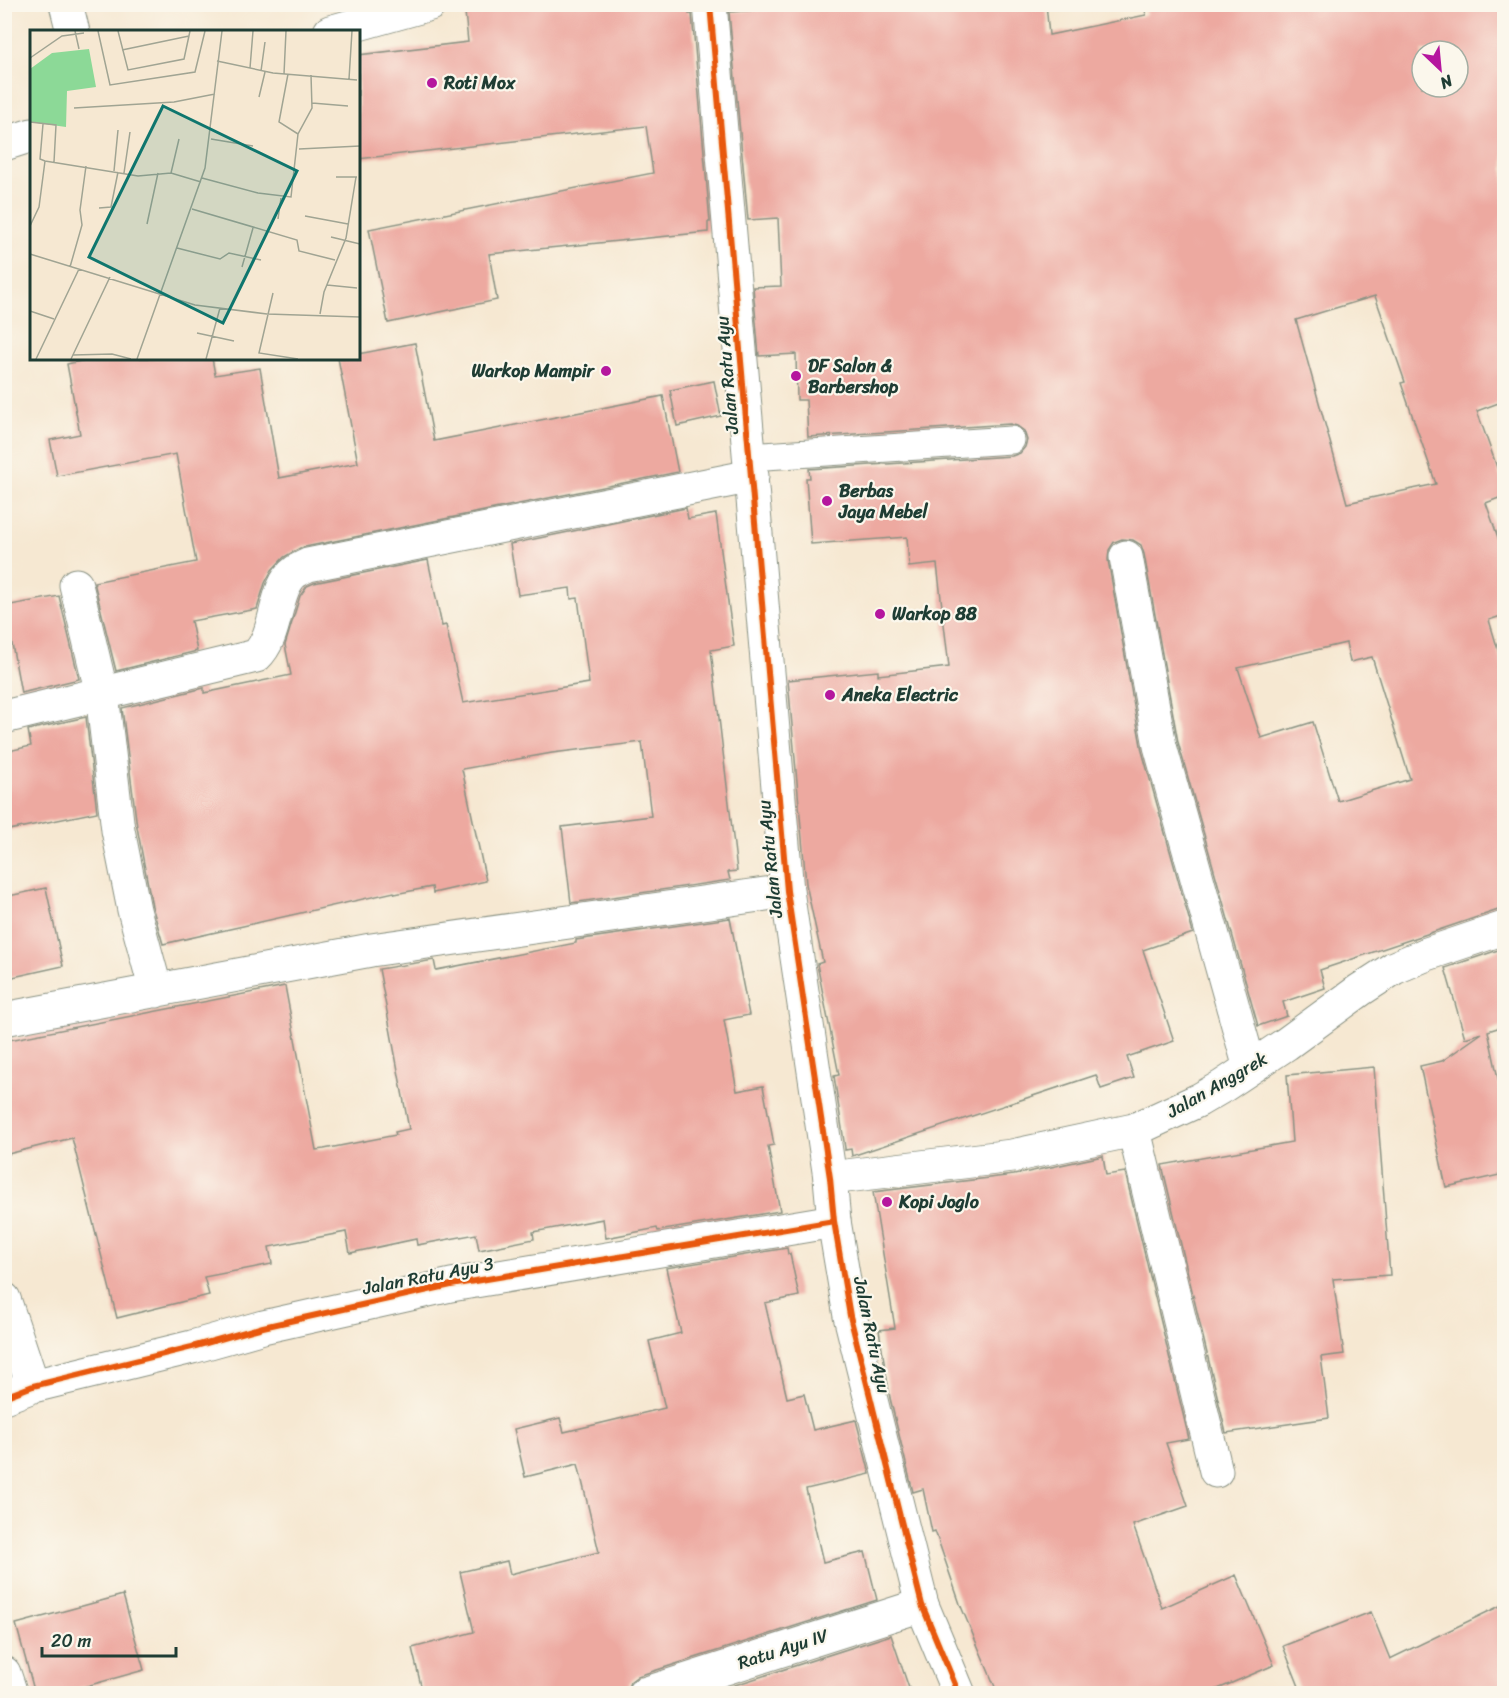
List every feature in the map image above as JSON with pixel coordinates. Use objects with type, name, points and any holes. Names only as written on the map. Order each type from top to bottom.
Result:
[{"type":"street","points":[[66,4],[72,30]]},
{"type":"street","points":[[337,30],[430,4]]},
{"type":"street","name":"Jalan Ratu Ayu","points":[[710,4],[786,891],[830,1178],[834,1221],[850,1316],[922,1605],[959,1694]]},
{"type":"street","points":[[4,144],[30,136]]},
{"type":"street","points":[[4,717],[256,656],[267,644],[285,583],[294,572],[308,565],[750,466]]},
{"type":"street","points":[[1126,557],[1160,746],[1250,1068]]},
{"type":"street","points":[[76,585],[102,694],[118,830],[134,910],[156,991]]},
{"type":"street","points":[[4,1019],[371,950],[786,891]]},
{"type":"street","name":"Jalan Anggrek","points":[[830,1178],[1012,1156],[1134,1130],[1199,1100],[1250,1068],[1394,968],[1427,954],[1504,928]]},
{"type":"street","points":[[1134,1130],[1216,1471]]},
{"type":"street","name":"Jalan Ratu Ayu 3","points":[[19,1391],[263,1327],[451,1285],[834,1221]]},
{"type":"street","points":[[4,1299],[19,1391]]},
{"type":"street","name":"Ratu Ayu IV","points":[[644,1694],[922,1605]]},
{"type":"street","points":[[4,1673],[11,1694]]},
{"type":"lane","points":[[750,466],[1011,440]]},
{"type":"building","points":[[513,4],[688,4],[689,14],[692,14],[710,222],[708,222],[708,232],[489,254],[497,300],[388,323],[369,229],[653,173],[646,126],[360,159],[360,55],[468,42],[465,12],[513,7]]},
{"type":"building","points":[[806,4],[1046,4],[1049,35],[1146,15],[1144,4],[1504,4],[1504,401],[1477,411],[1504,487],[1504,496],[1486,503],[1504,555],[1504,615],[1489,620],[1504,670],[1504,910],[1498,910],[1320,970],[1325,988],[1283,1002],[1287,1016],[1258,1026],[1178,742],[1144,554],[1141,545],[1133,540],[1122,539],[1114,542],[1109,550],[1108,560],[1142,751],[1193,933],[1143,950],[1174,1041],[1127,1057],[1134,1078],[1101,1089],[1096,1075],[852,1156],[851,1149],[845,1150],[834,1076],[839,1075],[817,964],[823,962],[806,884],[788,680],[878,671],[878,675],[949,667],[937,564],[909,567],[907,537],[811,544],[806,478],[810,478],[809,469],[1012,456],[1020,453],[1027,440],[1024,431],[1010,424],[808,437],[806,400],[797,400],[796,354],[759,356],[753,287],[781,286],[778,218],[748,220],[729,12],[806,7]],"holes":[[[1375,296],[1405,382],[1401,383],[1436,484],[1347,503],[1296,320]],[[1346,643],[1350,662],[1372,657],[1410,779],[1338,801],[1313,722],[1261,738],[1238,668]]]},
{"type":"building","points":[[415,343],[434,441],[663,396],[678,472],[300,548],[284,557],[272,570],[265,583],[257,609],[191,621],[197,651],[116,671],[94,582],[196,562],[176,454],[57,476],[50,440],[80,434],[67,364],[85,360],[212,360],[215,375],[260,368],[279,478],[358,463],[338,360],[360,360],[360,354]]},
{"type":"building","points":[[714,381],[721,416],[677,426],[670,390]]},
{"type":"building","points":[[686,508],[688,519],[716,514],[734,646],[711,650],[737,871],[728,872],[730,880],[571,903],[562,827],[651,816],[642,742],[552,753],[462,769],[486,881],[433,893],[432,887],[395,894],[394,892],[163,944],[152,906],[137,827],[122,708],[204,688],[204,693],[291,675],[285,645],[300,596],[307,586],[428,560],[442,626],[446,625],[463,703],[589,683],[578,598],[571,599],[570,588],[518,595],[510,544]]},
{"type":"building","points":[[59,596],[79,679],[21,693],[5,606]]},
{"type":"building","points":[[86,717],[97,812],[4,831],[4,752],[31,746],[28,730]]},
{"type":"building","points":[[46,888],[63,966],[4,979],[4,897]]},
{"type":"building","points":[[730,918],[749,1015],[724,1020],[737,1091],[763,1086],[774,1145],[768,1146],[780,1211],[658,1231],[657,1228],[606,1238],[603,1219],[533,1232],[534,1239],[479,1250],[476,1234],[417,1245],[416,1239],[350,1253],[346,1232],[269,1247],[272,1264],[204,1277],[209,1295],[117,1318],[72,1138],[4,1155],[4,1041],[285,986],[316,1150],[324,1149],[396,1135],[395,1132],[409,1129],[379,969],[434,960],[436,970],[576,943],[576,940]]},
{"type":"building","points":[[1504,948],[1504,1026],[1488,1031],[1504,1107],[1504,1174],[1446,1187],[1420,1066],[1442,1061],[1482,1033],[1465,1038],[1445,968]]},
{"type":"building","points":[[1374,1067],[1390,1275],[1333,1279],[1344,1354],[1321,1357],[1329,1418],[1226,1433],[1162,1165],[1292,1142],[1287,1075]]},
{"type":"building","points":[[1103,1156],[1106,1175],[1125,1172],[1189,1439],[1166,1443],[1188,1506],[1133,1525],[1162,1608],[1236,1575],[1274,1665],[1206,1694],[998,1694],[960,1604],[935,1531],[932,1532],[923,1489],[913,1492],[890,1398],[879,1330],[895,1328],[873,1192],[1014,1175]]},
{"type":"building","points":[[787,1248],[799,1296],[765,1303],[787,1398],[804,1394],[813,1430],[856,1420],[870,1474],[806,1489],[823,1562],[865,1552],[877,1600],[638,1676],[630,1682],[626,1694],[423,1694],[412,1648],[474,1632],[460,1572],[507,1561],[510,1574],[599,1552],[578,1464],[525,1477],[514,1429],[560,1418],[564,1432],[665,1408],[649,1341],[681,1333],[666,1268]]},
{"type":"building","points":[[123,1595],[144,1670],[58,1694],[35,1694],[16,1624]]},
{"type":"building","points":[[1504,1604],[1504,1694],[1302,1694],[1283,1646],[1371,1612],[1390,1659]]},
{"type":"building","points":[[891,1635],[911,1694],[707,1694]]},
{"type":"cycle path","points":[[710,4],[787,891],[830,1178],[834,1221],[850,1316],[922,1605],[959,1694]]},
{"type":"cycle path","points":[[4,1397],[33,1386],[263,1327],[451,1285],[834,1221]]},
{"type":"place","name":"Roti Mox","points":[[432,83]]},
{"type":"place","name":"Warkop Mampir","points":[[606,371]]},
{"type":"place","name":"DF Salon & Barbershop","points":[[796,376]]},
{"type":"place","name":"Berbas Jaya Mebel","points":[[827,501]]},
{"type":"place","name":"Warkop 88","points":[[880,614]]},
{"type":"place","name":"Aneka Electric","points":[[830,695]]},
{"type":"place","name":"Kopi Joglo","points":[[887,1202]]}]
